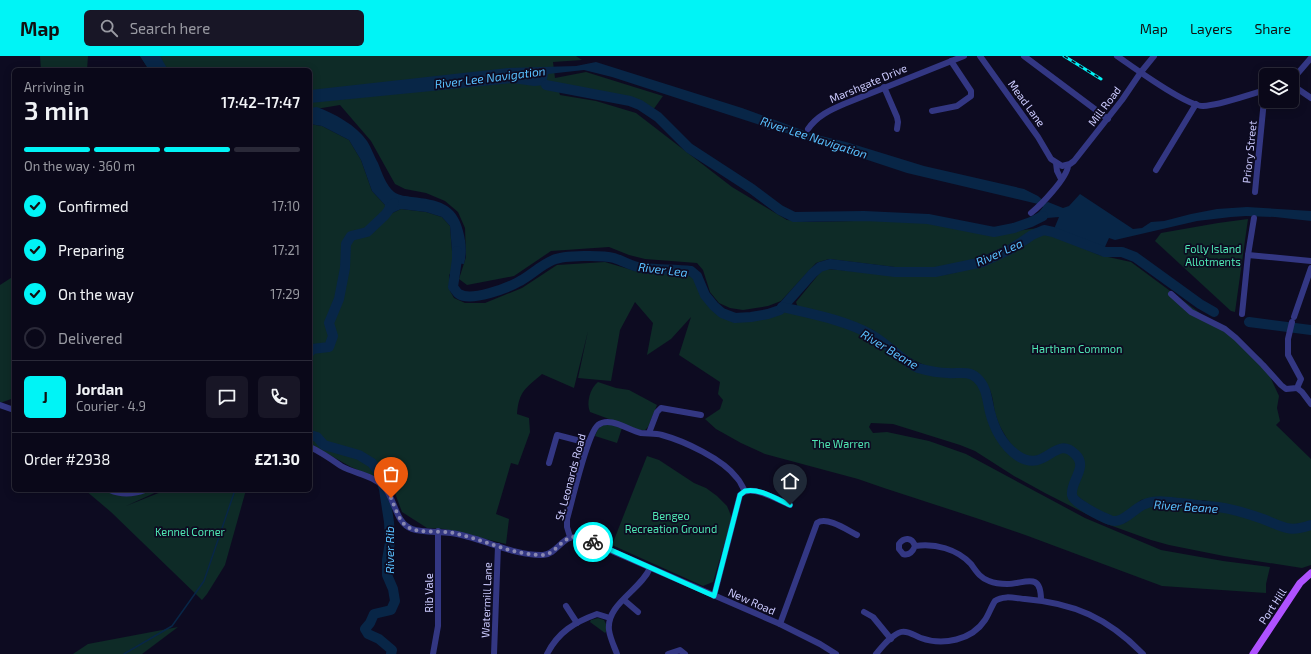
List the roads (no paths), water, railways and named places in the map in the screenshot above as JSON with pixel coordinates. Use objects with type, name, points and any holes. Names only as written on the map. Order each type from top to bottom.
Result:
[{"type":"main road","name":"Port Hill","points":[[1253,654],[1300,582],[1311,573]]},
{"type":"street","name":"Marshgate Drive","points":[[808,129],[827,111],[964,56]]},
{"type":"street","name":"Mead Lane","points":[[980,56],[1038,137],[1051,159],[1056,163]]},
{"type":"street","points":[[1024,56],[1108,119]]},
{"type":"street","points":[[1117,56],[1164,88],[1202,106],[1220,103],[1259,92]]},
{"type":"street","name":"Mill Road","points":[[1031,213],[1042,203],[1061,179],[1068,166],[1074,161],[1108,119],[1154,56]]},
{"type":"street","points":[[1299,72],[1311,58]]},
{"type":"street","points":[[932,112],[957,106],[971,96],[971,91],[951,61]]},
{"type":"street","points":[[884,87],[897,117],[897,130]]},
{"type":"street","points":[[1299,90],[1311,98]]},
{"type":"street","points":[[1156,170],[1196,104]]},
{"type":"street","name":"Priory Street","points":[[1255,192],[1264,108]]},
{"type":"street","points":[[1056,163],[1062,166],[1068,166]]},
{"type":"street","points":[[1056,163],[1057,171],[1061,179]]},
{"type":"street","points":[[1242,314],[1248,255],[1254,218]]},
{"type":"street","points":[[1248,255],[1311,261]]},
{"type":"street","points":[[1297,388],[1300,385],[1301,379],[1288,355],[1288,339],[1311,268]]},
{"type":"street","points":[[1171,294],[1191,312],[1225,330],[1236,338],[1263,365],[1281,386],[1286,389],[1297,388],[1311,404]]},
{"type":"street","points":[[649,433],[657,412],[661,408],[701,415]]},
{"type":"street","name":"St. Leonards Road","points":[[570,537],[567,527],[567,520],[588,443],[594,429],[599,424],[604,422],[614,423],[641,433],[662,435],[681,441],[708,455],[733,473],[745,491]]},
{"type":"street","points":[[549,463],[557,434],[588,443]]},
{"type":"street","points":[[312,448],[341,466],[376,480],[385,488],[407,527],[472,537],[498,546],[530,554],[545,555],[552,552],[564,540],[570,537]]},
{"type":"street","points":[[714,596],[739,498],[745,491],[749,490],[761,493],[790,505]]},
{"type":"street","points":[[115,492],[138,492]]},
{"type":"street","points":[[780,624],[817,523],[821,521],[829,521],[857,534]]},
{"type":"street","name":"Rib Vale","points":[[433,654],[438,626],[438,531]]},
{"type":"street","name":"New Road","points":[[570,537],[582,538],[780,624],[820,644],[836,654]]},
{"type":"street","name":"Watermill Lane","points":[[494,654],[498,546]]},
{"type":"street","points":[[915,546],[936,546],[955,553],[967,560],[981,576],[989,581],[1006,584],[1034,581],[1040,588],[1041,600]]},
{"type":"street","points":[[617,654],[610,632],[610,618],[614,610],[646,576],[650,568]]},
{"type":"street","points":[[876,654],[891,639],[904,631],[916,637],[930,641],[943,642],[957,640],[979,627],[987,616],[992,604],[999,598],[1008,598],[1041,600],[1069,606],[1092,616],[1122,634],[1143,654]]},
{"type":"street","points":[[624,600],[638,612]]},
{"type":"street","points":[[566,606],[577,623]]},
{"type":"street","points":[[864,612],[873,617],[891,639]]},
{"type":"street","points":[[547,654],[559,635],[569,627],[597,614],[610,618]]},
{"type":"street","points":[[668,654],[680,650],[684,654]]},
{"type":"water","points":[[140,56],[160,56],[167,68],[148,68]]},
{"type":"water","name":"River Lee Navigation","points":[[596,62],[742,108],[813,134],[846,142],[924,166],[1024,189],[1038,196],[1046,203],[1048,202],[1063,208],[1069,206],[1080,194],[1133,229],[1142,228],[1151,222],[1164,221],[1191,214],[1217,209],[1247,207],[1311,211],[1311,221],[1275,217],[1246,216],[1197,221],[1115,240],[1109,238],[1104,249],[1054,229],[1059,217],[1047,218],[1034,225],[1029,219],[1043,207],[1038,204],[907,173],[777,130],[769,130],[757,124],[612,77],[584,70],[548,74],[546,85],[534,86],[512,83],[312,103],[312,90],[508,68],[576,66]]},
{"type":"water","points":[[317,107],[331,113],[351,125],[362,135],[370,146],[386,182],[394,192],[403,196],[438,202],[451,209],[456,214],[464,235],[466,252],[464,264],[453,263],[450,226],[442,217],[426,212],[401,209],[390,214],[384,211],[385,205],[372,191],[361,160],[349,140],[322,126],[312,124],[312,108]]},
{"type":"waterway","points":[[546,85],[630,101],[640,105],[658,117],[689,148],[752,189],[780,210],[794,217],[864,216],[928,219],[994,232],[1014,228],[1043,216]]},
{"type":"waterway","name":"River Rib","points":[[312,349],[329,347],[333,336],[329,323],[339,299],[345,268],[346,244],[351,236],[367,232],[385,215],[394,203]]},
{"type":"waterway","name":"River Lea","points":[[457,251],[453,287],[458,293],[465,296],[490,293],[507,287],[524,279],[540,267],[558,258],[574,256],[601,256],[614,258],[632,265],[649,269],[691,271],[697,276],[705,295],[714,306],[722,313],[735,318],[768,314],[780,310],[813,273],[820,267],[830,264],[895,272],[935,272],[983,262],[1011,249],[1032,235],[1044,230],[1105,252],[1122,252],[1135,257],[1200,304],[1214,312]]},
{"type":"waterway","name":"River Beane","points":[[782,307],[851,325],[872,335],[906,361],[918,368],[941,372],[967,373],[974,376],[983,385],[994,424],[1008,447],[1018,456],[1028,460],[1043,458],[1062,448],[1068,449],[1075,454],[1079,459],[1080,469],[1072,490],[1072,495],[1077,502],[1110,520],[1119,520],[1145,504],[1164,501],[1229,509],[1252,515],[1281,527],[1291,529],[1311,525]]},
{"type":"waterway","name":"River Lea","points":[[1249,322],[1311,330]]},
{"type":"waterway","name":"River Rib","points":[[312,436],[317,437],[324,445],[359,455],[372,463],[379,473],[384,489],[389,522],[390,542],[387,560],[387,575],[393,589],[395,601],[391,610],[374,614],[370,623],[365,629],[368,634],[379,639],[392,650],[391,654]]},
{"type":"waterway","points":[[124,654],[172,626],[204,581],[234,492]]},
{"type":"railway","points":[[1064,56],[1101,79]]},
{"type":"park label","name":"Folly Island Allotments","points":[[1213,254]]},
{"type":"park label","name":"Hartham Common","points":[[1077,348]]},
{"type":"park label","name":"The Warren","points":[[841,443]]},
{"type":"park label","name":"Bengeo Recreation Ground","points":[[671,521]]},
{"type":"park label","name":"Kennel Corner","points":[[190,531]]}]
